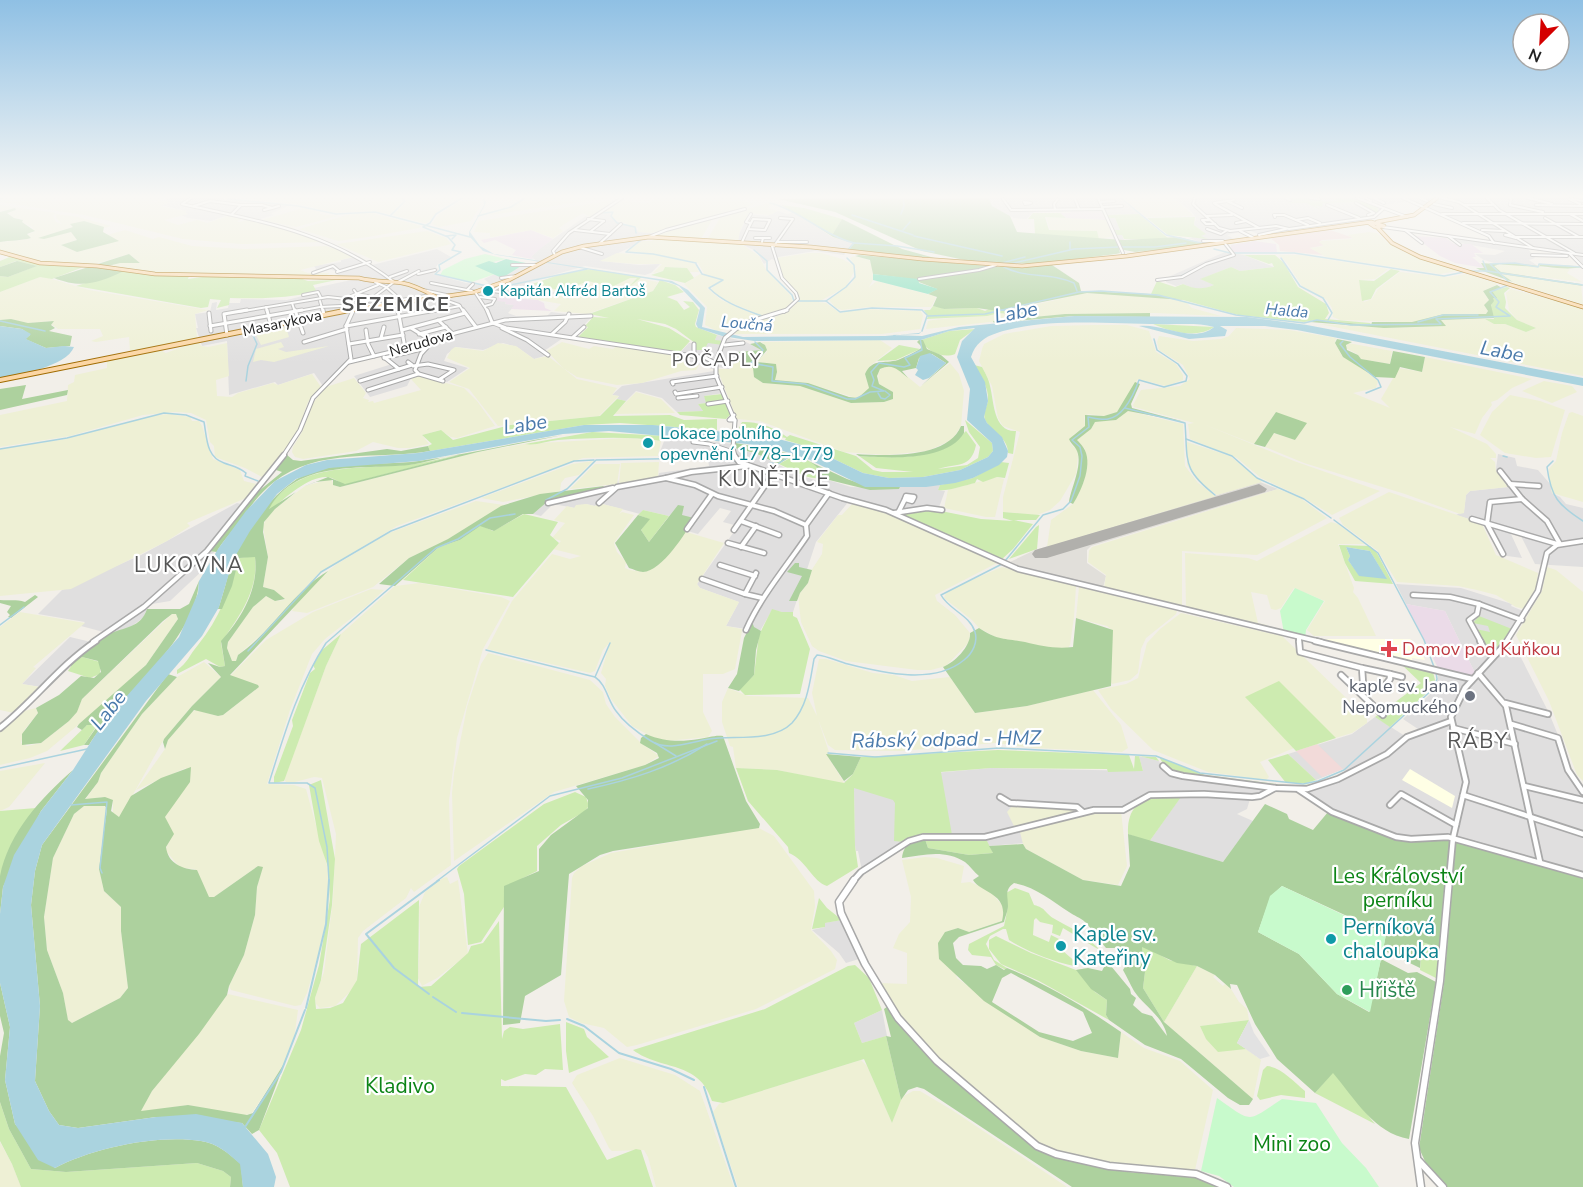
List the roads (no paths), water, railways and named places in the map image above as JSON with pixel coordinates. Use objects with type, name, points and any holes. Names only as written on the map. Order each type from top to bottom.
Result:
[{"type":"main road","points":[[6,253],[40,262],[97,266],[155,274],[359,278],[376,284],[395,283],[423,290],[439,298]]},
{"type":"main road","points":[[545,261],[560,253]]},
{"type":"main road","points":[[866,253],[996,265],[1030,265],[1134,253]]},
{"type":"main road","points":[[1412,253],[1583,306]]},
{"type":"main road","points":[[1417,253],[1502,282]]},
{"type":"main road","name":"Masarykova","points":[[200,340],[354,311],[363,307],[395,305],[460,295],[495,286],[545,261]]},
{"type":"main road","points":[[0,380],[200,340]]},
{"type":"street","points":[[355,253],[370,262],[395,283]]},
{"type":"street","points":[[715,363],[726,344],[725,338],[730,334],[746,323],[770,319],[788,311],[796,301],[798,297],[796,293],[782,278],[775,253]]},
{"type":"street","points":[[1157,280],[1184,276],[1232,253]]},
{"type":"street","points":[[1530,253],[1532,257],[1583,255]]},
{"type":"street","points":[[1561,253],[1571,255],[1582,267]]},
{"type":"street","points":[[356,260],[362,264]]},
{"type":"street","points":[[314,272],[333,266],[338,271],[370,262]]},
{"type":"street","points":[[346,263],[353,267]]},
{"type":"street","points":[[512,265],[537,265]]},
{"type":"street","points":[[919,279],[980,270],[996,265]]},
{"type":"street","points":[[363,307],[366,302],[386,287],[420,272],[435,270]]},
{"type":"street","points":[[389,277],[407,271]]},
{"type":"street","points":[[445,286],[450,282]]},
{"type":"street","points":[[431,283],[473,292],[486,306],[493,323],[527,340],[548,355]]},
{"type":"street","points":[[358,300],[351,296],[376,284],[386,287],[402,301]]},
{"type":"street","points":[[440,293],[460,284]]},
{"type":"street","points":[[473,284],[473,292]]},
{"type":"street","points":[[489,297],[495,286],[515,294]]},
{"type":"street","points":[[354,290],[356,294]]},
{"type":"street","points":[[423,290],[452,296]]},
{"type":"street","points":[[303,295],[318,292],[324,315]]},
{"type":"street","points":[[356,294],[373,297]]},
{"type":"street","points":[[405,348],[400,318],[395,305],[402,301],[431,295]]},
{"type":"street","points":[[227,335],[223,315],[321,300],[327,297],[366,302]]},
{"type":"street","points":[[479,297],[495,299],[486,306]]},
{"type":"street","points":[[439,298],[460,306],[476,327]]},
{"type":"street","points":[[292,303],[303,333]]},
{"type":"street","points":[[210,326],[322,307],[363,307],[381,304]]},
{"type":"street","points":[[304,342],[346,328],[460,306]]},
{"type":"street","points":[[266,307],[271,326]]},
{"type":"street","points":[[0,728],[20,712],[81,651],[144,607],[207,551],[286,453],[300,430],[313,398],[349,362],[352,357],[346,328],[354,311]]},
{"type":"street","points":[[209,313],[211,331]]},
{"type":"street","points":[[402,330],[465,313]]},
{"type":"street","points":[[551,334],[568,316]]},
{"type":"street","name":"Nerudova","points":[[349,362],[507,320],[591,316]]},
{"type":"street","points":[[438,320],[453,334]]},
{"type":"street","points":[[500,326],[718,359]]},
{"type":"street","points":[[381,339],[384,327]]},
{"type":"street","points":[[419,334],[446,327]]},
{"type":"street","points":[[573,338],[584,327]]},
{"type":"street","points":[[411,328],[431,342],[414,366]]},
{"type":"street","points":[[366,330],[367,342],[374,356]]},
{"type":"street","points":[[349,344],[403,335]]},
{"type":"street","points":[[726,344],[743,343]]},
{"type":"street","points":[[694,344],[694,356]]},
{"type":"street","points":[[384,358],[426,348]]},
{"type":"street","points":[[382,354],[399,369]]},
{"type":"street","points":[[711,359],[715,363],[717,376],[734,415],[729,420],[735,420],[733,452],[737,460],[747,466],[896,512],[1003,563],[1140,600],[1472,679]]},
{"type":"street","points":[[408,362],[419,374]]},
{"type":"street","points":[[360,381],[399,369],[430,363],[454,370],[441,380],[419,374],[368,390]]},
{"type":"street","points":[[673,384],[672,382],[717,376]]},
{"type":"street","points":[[675,392],[676,394],[722,387]]},
{"type":"street","points":[[682,393],[684,398]]},
{"type":"street","points":[[678,398],[697,396]]},
{"type":"street","points":[[708,404],[728,401]]},
{"type":"street","points":[[693,442],[709,444],[733,452]]},
{"type":"street","points":[[548,503],[691,472],[747,466]]},
{"type":"street","points":[[1500,471],[1522,499],[1548,522],[1560,544]]},
{"type":"street","points":[[734,530],[773,474]]},
{"type":"street","points":[[666,478],[692,484],[712,494],[774,510],[806,525],[808,531],[802,544],[770,592],[762,598],[746,630]]},
{"type":"street","points":[[1510,484],[1539,486]]},
{"type":"street","points":[[599,503],[617,487]]},
{"type":"street","points":[[806,525],[830,493]]},
{"type":"street","points":[[687,529],[712,494]]},
{"type":"street","points":[[896,512],[904,499]]},
{"type":"street","points":[[1503,554],[1487,523],[1490,501],[1522,499]]},
{"type":"street","points":[[896,512],[927,508],[942,510]]},
{"type":"street","points":[[1472,519],[1560,544]]},
{"type":"street","points":[[741,521],[779,534]]},
{"type":"street","points":[[741,547],[756,526]]},
{"type":"street","points":[[1421,1187],[1415,1143],[1440,981],[1453,838],[1466,776],[1451,721],[1454,708],[1472,679],[1496,654],[1522,620],[1538,591],[1545,555],[1560,544],[1583,541]]},
{"type":"street","points":[[728,543],[764,553]]},
{"type":"street","points":[[720,565],[756,574],[745,594]]},
{"type":"street","points":[[702,579],[762,598]]},
{"type":"street","points":[[1413,595],[1450,597],[1479,604],[1522,620]]},
{"type":"street","points":[[1479,604],[1477,614],[1469,620],[1485,650],[1496,654]]},
{"type":"street","points":[[1299,638],[1300,652],[1402,677]]},
{"type":"street","points":[[1355,689],[1364,682],[1362,668]]},
{"type":"street","points":[[1478,673],[1504,702],[1511,724],[1540,862]]},
{"type":"street","points":[[1382,689],[1390,679],[1390,674]]},
{"type":"street","points":[[1341,675],[1383,715]]},
{"type":"street","points":[[1504,702],[1548,714]]},
{"type":"street","points":[[1163,766],[1169,772],[1179,776],[1299,789],[1338,779],[1387,754],[1407,737],[1451,721]]},
{"type":"street","points":[[1511,724],[1558,738],[1570,773],[1583,792]]},
{"type":"street","points":[[1453,728],[1515,744]]},
{"type":"street","points":[[1524,786],[1583,800]]},
{"type":"street","points":[[1227,1187],[1196,1174],[1109,1166],[1056,1154],[1037,1146],[937,1061],[892,1011],[869,972],[841,913],[839,902],[856,878],[909,841],[923,837],[985,837],[1043,825],[1097,810],[1123,810],[1150,795],[1204,794],[1252,797],[1260,796],[1275,788]]},
{"type":"street","points":[[1299,789],[1304,796],[1327,809],[1391,836],[1410,839],[1437,836],[1453,838],[1583,875]]},
{"type":"street","points":[[1390,805],[1401,794],[1456,825]]},
{"type":"street","points":[[1463,795],[1531,819],[1583,834]]},
{"type":"street","points":[[1000,797],[1010,803],[1077,807],[1083,813]]},
{"type":"street","points":[[1417,1159],[1443,1187]]},
{"type":"water","points":[[491,253],[672,281],[688,290],[705,308],[702,327],[743,337],[922,336],[959,327],[1074,316],[1247,317],[1307,325],[1583,378],[1583,386],[1297,330],[1265,326],[1220,326],[1227,330],[1225,336],[1189,339],[1139,326],[1197,334],[1214,327],[1194,324],[1056,323],[997,333],[984,339],[975,348],[971,357],[985,382],[988,401],[984,417],[1002,437],[1008,451],[1007,457],[999,465],[973,478],[955,483],[926,487],[865,487],[810,460],[777,449],[609,431],[563,434],[419,461],[329,468],[296,479],[277,494],[250,531],[233,560],[219,607],[202,636],[146,701],[42,845],[35,871],[31,905],[40,1006],[35,1081],[49,1111],[59,1125],[78,1128],[196,1114],[242,1123],[268,1154],[276,1177],[274,1187],[243,1187],[240,1164],[227,1153],[207,1142],[184,1139],[126,1144],[87,1154],[55,1168],[38,1160],[15,1124],[5,1080],[10,1027],[0,983],[0,914],[3,887],[14,855],[41,811],[73,770],[103,723],[179,637],[198,593],[199,581],[218,549],[246,511],[275,481],[306,465],[327,460],[418,453],[584,425],[653,425],[767,436],[809,447],[863,473],[889,478],[923,477],[960,470],[988,457],[993,451],[992,443],[967,420],[970,389],[957,357],[962,341],[975,328],[949,331],[921,340],[754,341],[722,336],[698,328],[696,324],[700,308],[679,286],[668,282]]},
{"type":"water","points":[[0,326],[22,329],[31,334],[26,339],[46,348],[74,347],[62,360],[52,365],[0,379]]},
{"type":"water","points":[[930,353],[946,363],[929,378],[923,380],[915,375],[918,370],[916,368],[920,356]]},
{"type":"water","points":[[1346,547],[1370,551],[1387,579],[1359,576],[1348,560],[1350,556]]},
{"type":"waterway","points":[[459,253],[439,265],[440,270],[435,274],[487,286]]},
{"type":"waterway","points":[[645,253],[696,263]]},
{"type":"waterway","points":[[758,253],[767,261],[767,270],[792,295],[794,301]]},
{"type":"waterway","points":[[991,253],[1002,256]]},
{"type":"waterway","points":[[1010,264],[1055,253]]},
{"type":"waterway","points":[[1297,253],[1444,276],[1464,272]]},
{"type":"waterway","points":[[975,261],[1002,263],[1025,257]]},
{"type":"waterway","points":[[826,301],[846,287],[855,277],[854,265],[847,258]]},
{"type":"waterway","points":[[1281,258],[1300,286],[1323,298],[1332,313],[1328,320]]},
{"type":"waterway","name":"Halda","points":[[1483,261],[1487,271]]},
{"type":"waterway","name":"Halda","points":[[1499,273],[1490,264],[1515,263],[1538,267],[1539,264],[1581,267]]},
{"type":"waterway","name":"Loučná","points":[[696,264],[702,274],[723,280],[709,288],[721,298],[762,316]]},
{"type":"waterway","points":[[1004,267],[1021,273],[1065,280],[1074,283],[1077,291]]},
{"type":"waterway","points":[[501,287],[587,269]]},
{"type":"waterway","points":[[1181,276],[1191,271]]},
{"type":"waterway","points":[[1470,271],[1487,271]]},
{"type":"waterway","name":"Halda","points":[[1487,271],[1499,273]]},
{"type":"waterway","name":"Halda","points":[[1002,310],[1079,292],[1101,291],[1158,295],[1236,315],[1304,323],[1317,320],[1351,325],[1441,324],[1436,319],[1510,316],[1496,307],[1499,302],[1490,292],[1511,284],[1499,273]]},
{"type":"waterway","points":[[1499,273],[1583,285]]},
{"type":"waterway","points":[[796,301],[826,301]]},
{"type":"waterway","points":[[826,301],[840,312],[872,308],[922,310],[927,315]]},
{"type":"waterway","name":"Halda","points":[[922,331],[927,316],[985,314],[1002,310]]},
{"type":"waterway","name":"Halda","points":[[1002,310],[1009,311]]},
{"type":"waterway","name":"Labe","points":[[1011,312],[1027,313]]},
{"type":"waterway","name":"Loučná","points":[[766,318],[776,315]]},
{"type":"waterway","name":"Halda","points":[[1418,322],[1443,315],[1478,315]]},
{"type":"waterway","points":[[0,321],[45,331]]},
{"type":"waterway","points":[[246,381],[248,366],[257,344],[251,331]]},
{"type":"waterway","points":[[755,342],[763,350],[751,363],[773,367],[772,381],[805,384],[847,399],[855,399],[870,392],[884,391],[872,386],[874,380],[871,372],[879,363],[904,367],[910,365],[905,358],[922,350],[920,338]]},
{"type":"waterway","points":[[1005,561],[1043,515],[1063,509],[1071,501],[1080,476],[1082,456],[1080,447],[1072,440],[1089,427],[1088,417],[1108,419],[1119,414],[1131,398],[1139,380],[1164,387],[1186,381],[1187,376],[1178,364],[1157,350],[1154,339]]},
{"type":"waterway","points":[[1343,341],[1340,344],[1350,357],[1378,380],[1381,387],[1366,393]]},
{"type":"waterway","points":[[878,393],[881,398],[885,399],[890,395],[885,391]]},
{"type":"waterway","points":[[1125,408],[1185,423],[1189,464],[1197,478],[1215,495]]},
{"type":"waterway","points":[[0,449],[67,438],[164,413],[186,415],[204,422],[208,446],[218,460],[238,468],[246,473],[245,476],[258,481]]},
{"type":"waterway","name":"Rábský odpad - HMZ","points":[[1186,439],[1232,456],[1257,478],[1304,499],[1331,518]]},
{"type":"waterway","points":[[770,463],[778,464],[792,454]]},
{"type":"waterway","points":[[1503,456],[1507,457]]},
{"type":"waterway","points":[[546,500],[567,489],[596,460],[703,458],[733,461],[751,458]]},
{"type":"waterway","points":[[248,651],[321,572],[391,531],[574,461],[594,460]]},
{"type":"waterway","points":[[1553,461],[1547,467],[1554,493],[1567,510],[1583,521]]},
{"type":"waterway","points":[[329,880],[327,847],[315,788],[307,783],[269,783],[307,676],[326,643],[436,548],[458,539],[490,518],[515,514]]},
{"type":"waterway","name":"Rábský odpad - HMZ","points":[[1334,520],[1378,553],[1424,640],[1434,667]]},
{"type":"waterway","points":[[595,677],[602,684],[613,707],[623,720],[641,735],[658,744],[672,746],[709,739],[764,736],[784,729],[797,716],[805,701],[814,659],[817,655],[877,671],[908,675],[938,672],[952,668],[964,660],[974,647],[975,632],[969,621],[949,605],[941,595],[1002,564]]},
{"type":"waterway","points":[[0,625],[24,607]]},
{"type":"waterway","points":[[595,677],[610,643]]},
{"type":"waterway","points":[[486,650],[595,677]]},
{"type":"waterway","name":"Rábský odpad - HMZ","points":[[828,753],[875,757],[999,748],[1156,756],[1200,773],[1303,784],[1318,781],[1344,770],[1434,688],[1437,679],[1436,672]]},
{"type":"waterway","points":[[702,747],[717,741]]},
{"type":"waterway","points":[[655,743],[676,756]]},
{"type":"waterway","points":[[702,747],[707,744]]},
{"type":"waterway","points":[[437,881],[550,796],[622,778],[702,747]]},
{"type":"waterway","points":[[588,789],[649,772],[679,760],[702,747]]},
{"type":"waterway","points":[[0,768],[87,749]]},
{"type":"waterway","points":[[71,805],[107,802],[100,868],[102,873]]},
{"type":"waterway","points":[[306,1008],[326,924],[329,880]]},
{"type":"waterway","points":[[429,994],[394,968],[366,934],[439,880]]},
{"type":"waterway","points":[[433,997],[456,1012]]},
{"type":"waterway","points":[[245,1127],[281,1072],[305,1010]]},
{"type":"waterway","points":[[462,1013],[546,1021],[560,1020]]},
{"type":"waterway","points":[[567,1019],[584,1026],[619,1053],[671,1069],[694,1080]]},
{"type":"waterway","points":[[704,1087],[736,1187]]},
{"type":"place","name":"Kapitán Alfréd Bartoš","points":[[488,291]]},
{"type":"place","name":"Lokace polního opevnění 1778–1779","points":[[648,443]]},
{"type":"place","name":"Domov pod Kuňkou","points":[[1389,649]]},
{"type":"place","name":"kaple sv. Jana Nepomuckého","points":[[1470,696]]},
{"type":"place","name":"Perníková chaloupka","points":[[1331,939]]},
{"type":"place","name":"Kaple sv. Kateřiny","points":[[1061,946]]},
{"type":"place","name":"Hřiště","points":[[1347,990]]},
{"type":"district","name":"SEZEMICE","points":[[396,304]]},
{"type":"district","name":"POČAPLY","points":[[717,360]]},
{"type":"district","name":"KUNĚTICE","points":[[774,479]]},
{"type":"district","name":"LUKOVNA","points":[[189,565]]},
{"type":"district","name":"RÁBY","points":[[1478,741]]},
{"type":"park label","name":"Les Království perníku","points":[[1398,888]]},
{"type":"park label","name":"Kladivo","points":[[400,1086]]},
{"type":"park label","name":"Mini zoo","points":[[1292,1144]]}]
